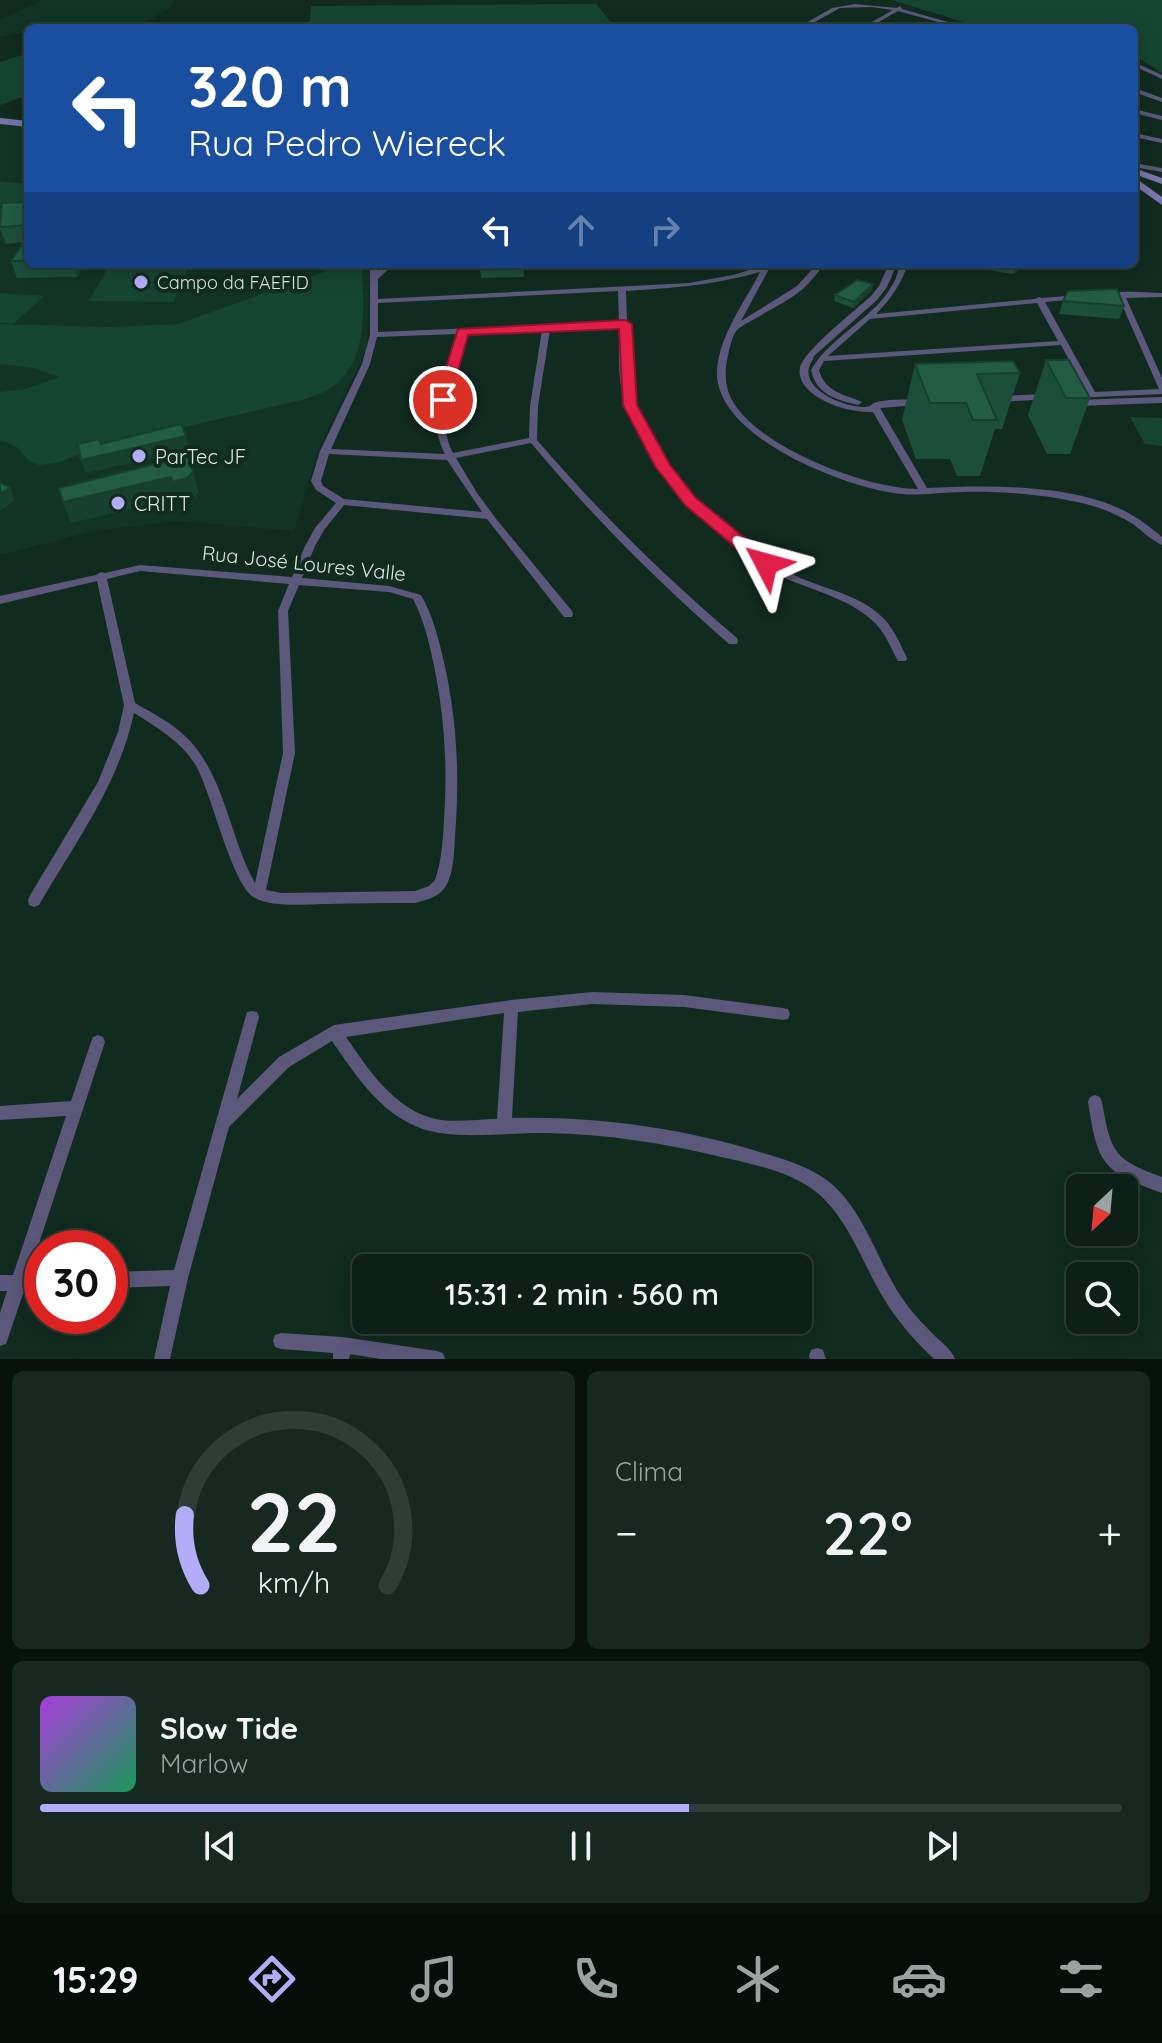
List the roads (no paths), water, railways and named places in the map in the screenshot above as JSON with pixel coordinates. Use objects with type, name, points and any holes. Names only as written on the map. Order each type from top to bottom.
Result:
[{"type":"street","points":[[809,24],[847,6],[883,4],[953,24]]},
{"type":"street","points":[[872,24],[900,8]]},
{"type":"street","points":[[1138,66],[1162,77]]},
{"type":"street","points":[[1138,91],[1162,100]]},
{"type":"street","points":[[1138,112],[1162,118]]},
{"type":"street","points":[[0,122],[24,125]]},
{"type":"street","points":[[1138,136],[1162,141]]},
{"type":"street","points":[[1138,171],[1162,170]]},
{"type":"street","points":[[1138,172],[1162,181]]},
{"type":"street","points":[[1138,174],[1162,202]]},
{"type":"street","points":[[375,268],[374,335],[366,364],[325,451],[316,481],[319,488],[342,502],[489,516]]},
{"type":"street","points":[[376,277],[386,268]]},
{"type":"street","points":[[376,301],[622,289],[714,281],[759,268]]},
{"type":"street","points":[[765,268],[725,353],[721,382],[733,407],[763,438],[812,464],[897,491],[1027,492],[1097,503],[1134,520],[1162,542]]},
{"type":"street","points":[[736,328],[800,288],[818,268]]},
{"type":"street","points":[[892,268],[888,279],[857,314],[811,355],[803,375],[814,392],[832,403],[864,410],[880,404],[932,401]]},
{"type":"street","points":[[903,268],[898,281],[869,318],[821,359],[815,375],[825,389],[848,400],[868,403],[883,410],[923,408]]},
{"type":"street","points":[[888,279],[898,281]]},
{"type":"street","points":[[622,289],[630,405],[676,485],[691,502],[766,564],[869,609],[885,623],[902,658]]},
{"type":"street","points":[[1067,396],[1162,389],[1121,295]]},
{"type":"street","points":[[1097,296],[1162,295]]},
{"type":"street","points":[[857,314],[869,318],[1082,297]]},
{"type":"street","points":[[1039,299],[1092,394]]},
{"type":"street","points":[[374,335],[625,324]]},
{"type":"street","points":[[546,328],[534,406],[533,440],[623,542],[733,641]]},
{"type":"street","points":[[462,332],[440,417],[448,457],[489,516],[568,614]]},
{"type":"street","points":[[821,359],[1062,343]]},
{"type":"street","points":[[1054,397],[986,403],[1162,400]]},
{"type":"street","points":[[875,407],[924,491]]},
{"type":"street","points":[[325,451],[448,457],[533,440]]},
{"type":"street","points":[[259,894],[289,753],[281,626],[283,611],[320,528],[342,502]]},
{"type":"street","name":"Rua José Loures Valle","points":[[0,600],[140,568],[295,579],[407,592],[423,605],[451,734],[446,853],[440,883],[433,891],[415,897],[282,899],[259,894]]},
{"type":"street","points":[[34,901],[113,763],[125,733],[130,705],[101,575]]},
{"type":"street","points":[[130,705],[167,728],[199,762],[241,871],[259,894]]},
{"type":"street","points":[[223,1123],[284,1062],[334,1032],[511,1006],[592,998],[684,1001],[783,1014]]},
{"type":"street","points":[[504,1125],[511,1006]]},
{"type":"street","points":[[162,1359],[180,1278],[252,1017]]},
{"type":"street","points":[[334,1032],[373,1087],[399,1111],[419,1123],[438,1127],[504,1125],[594,1128],[765,1161],[802,1174],[826,1189],[847,1215],[898,1306],[947,1359]]},
{"type":"street","points":[[0,1338],[9,1283],[98,1042]]},
{"type":"street","points":[[1095,1102],[1101,1141],[1109,1159],[1134,1175],[1162,1185]]},
{"type":"street","points":[[0,1113],[75,1108]]},
{"type":"street","points":[[128,1279],[180,1278]]},
{"type":"street","points":[[281,1341],[342,1352],[437,1359]]},
{"type":"place","name":"Campo da FAEFID","points":[[141,282]]},
{"type":"place","name":"ParTec JF","points":[[139,456]]},
{"type":"place","name":"CRITT","points":[[118,503]]}]
